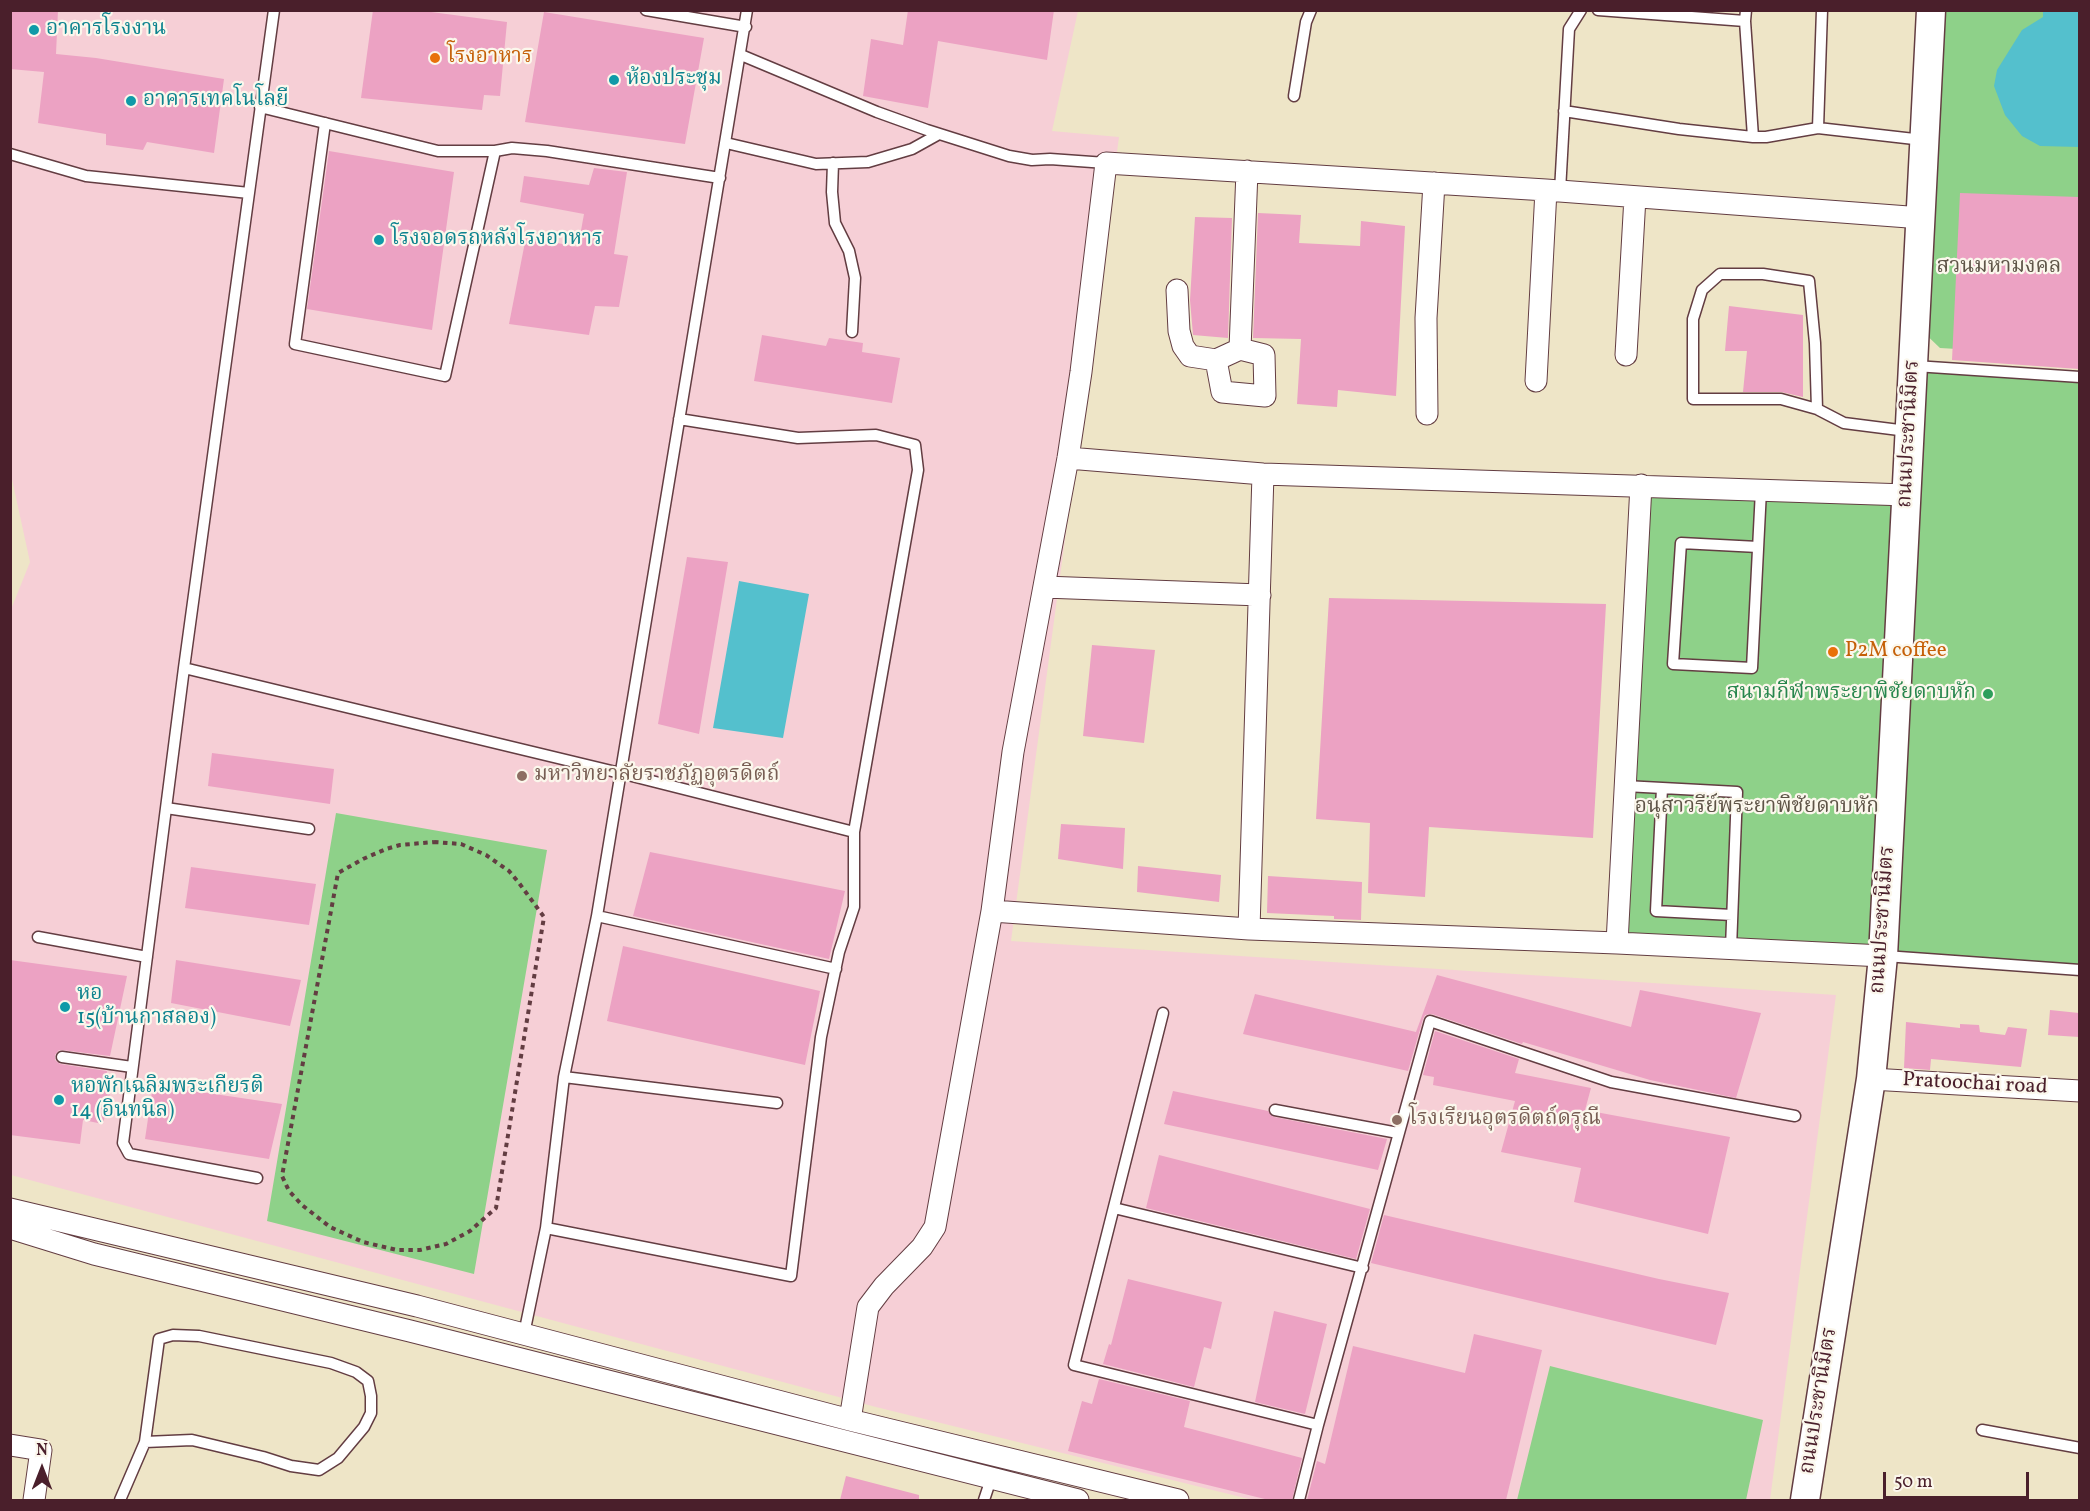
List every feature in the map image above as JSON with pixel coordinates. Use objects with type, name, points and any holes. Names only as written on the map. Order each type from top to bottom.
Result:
[{"type":"main road","name":"ถนนประชานิมิตร","points":[[1805,1500],[1871,1079],[1883,956],[1931,10]]},
{"type":"street","points":[[850,1420],[868,1307],[884,1286],[922,1247],[935,1227],[992,911],[1013,752],[1068,458],[1081,372],[1106,163],[1553,190],[1922,218]]},
{"type":"street","points":[[1240,349],[1247,171]]},
{"type":"street","points":[[1427,414],[1426,318],[1434,183]]},
{"type":"street","points":[[1536,381],[1553,190]]},
{"type":"street","points":[[1626,355],[1635,196]]},
{"type":"street","points":[[1177,290],[1179,332],[1183,346],[1190,356],[1216,360],[1240,349],[1264,355],[1265,396],[1222,392],[1216,360]]},
{"type":"street","points":[[1068,458],[1263,474],[1907,495]]},
{"type":"street","points":[[1249,929],[1263,474]]},
{"type":"street","points":[[1617,943],[1641,485]]},
{"type":"street","points":[[1044,587],[1260,595]]},
{"type":"street","points":[[992,911],[1249,929],[1883,956]]},
{"type":"street","name":"Pratoochai road","points":[[1871,1079],[2079,1091]]},
{"type":"street","points":[[11,1226],[417,1306],[850,1420],[1178,1500]]},
{"type":"street","points":[[11,1226],[94,1254],[410,1331],[1078,1500]]},
{"type":"street","points":[[410,1331],[417,1306]]},
{"type":"street","points":[[10,1445],[41,1450],[34,1500]]},
{"type":"lane","points":[[257,1178],[129,1154],[123,1143],[184,668],[273,10]]},
{"type":"lane","points":[[646,10],[746,27]]},
{"type":"lane","points":[[524,1334],[546,1228],[564,1077],[597,916],[747,10]]},
{"type":"lane","points":[[1294,96],[1306,22],[1311,10]]},
{"type":"lane","points":[[1553,190],[1564,111],[1569,30],[1581,10]]},
{"type":"lane","points":[[1598,10],[1746,16],[1753,137]]},
{"type":"lane","points":[[1818,128],[1822,10]]},
{"type":"lane","points":[[741,56],[846,100],[939,134],[1009,156],[1032,160],[1106,163]]},
{"type":"lane","points":[[260,107],[438,151],[495,151],[512,148],[547,151],[720,178]]},
{"type":"lane","points":[[1564,111],[1679,129],[1753,137],[1818,128],[1924,140]]},
{"type":"lane","points":[[325,123],[296,344],[445,376],[495,151]]},
{"type":"lane","points":[[726,143],[816,164],[868,162],[912,149],[939,134]]},
{"type":"lane","points":[[10,154],[86,176],[249,193]]},
{"type":"lane","points":[[833,163],[832,192],[835,223],[849,251],[855,278],[852,332]]},
{"type":"lane","points":[[1818,409],[1809,281],[1763,274],[1720,274],[1702,290],[1693,319],[1693,399],[1781,399],[1818,409],[1844,423],[1911,432]]},
{"type":"lane","points":[[1914,366],[2079,377]]},
{"type":"lane","points":[[546,1228],[791,1276],[821,1037],[839,952],[854,907],[854,832],[918,470],[915,445],[876,435],[798,438],[679,419]]},
{"type":"lane","points":[[1758,547],[1681,543],[1673,664],[1752,668],[1761,490]]},
{"type":"lane","points":[[184,668],[854,832]]},
{"type":"lane","points":[[1625,786],[1737,792],[1731,948]]},
{"type":"lane","points":[[1662,788],[1656,910],[1732,915]]},
{"type":"lane","points":[[166,808],[309,829]]},
{"type":"lane","points":[[597,916],[836,969]]},
{"type":"lane","points":[[38,937],[147,957]]},
{"type":"lane","points":[[1883,956],[2079,970]]},
{"type":"lane","points":[[1163,1013],[1074,1365],[1318,1425]]},
{"type":"lane","points":[[1299,1500],[1430,1021],[1611,1082],[1795,1116]]},
{"type":"lane","points":[[62,1057],[132,1067]]},
{"type":"lane","points":[[564,1077],[777,1103]]},
{"type":"lane","points":[[1275,1110],[1398,1133]]},
{"type":"lane","points":[[1114,1208],[1362,1268]]},
{"type":"lane","points":[[120,1500],[145,1442],[159,1339],[173,1335],[199,1336],[331,1363],[356,1372],[368,1381],[371,1413],[364,1427],[339,1458],[320,1470],[291,1466],[264,1456],[192,1440],[145,1442]]},
{"type":"lane","points":[[1982,1430],[2079,1448]]},
{"type":"lane","points":[[984,1500],[991,1479]]},
{"type":"path","points":[[434,842],[461,844],[486,855],[509,871],[544,917],[496,1208],[470,1232],[432,1248],[397,1250],[363,1242],[341,1233],[302,1204],[289,1191],[282,1176],[339,873],[363,859],[400,845],[434,842]]},
{"type":"shaded area","name":"มหาวิทยาลัยราชภัฏอุตรดิตถ์","points":[[11,11],[1078,11],[1052,131],[1119,137],[1011,941],[1836,995],[1770,1500],[1253,1500],[876,1407],[11,1175],[10,612],[30,562],[10,470]]},
{"type":"green space","name":"สวนมหามงคล","points":[[1932,11],[2079,11],[2079,356],[1940,348],[1916,325]]},
{"type":"green space","name":"อนุสาวรีย์พระยาพิชัยดาบหัก","points":[[1914,366],[2079,377],[2079,970],[1617,943],[1641,485],[1907,495]]},
{"type":"green space","points":[[336,813],[547,850],[474,1274],[267,1221]]},
{"type":"green space","points":[[1550,1366],[1763,1420],[1746,1500],[1517,1500]]},
{"type":"water","points":[[2043,11],[2079,11],[2079,147],[2040,146],[2022,136],[2005,115],[1994,86],[1997,70],[2022,30],[2043,17]]},
{"type":"water","points":[[739,581],[809,594],[783,738],[713,728]]},
{"type":"building","name":"อาคารเทคโนโลยี","points":[[10,10],[58,10],[56,54],[96,58],[224,79],[214,153],[147,142],[143,150],[106,145],[106,134],[38,123],[44,72],[10,69]]},
{"type":"building","name":"โรงอาหาร","points":[[373,10],[416,10],[507,22],[500,96],[484,95],[482,110],[361,98]]},
{"type":"building","points":[[908,10],[1054,10],[1047,60],[938,41],[928,108],[863,96],[871,39],[903,45]]},
{"type":"building","name":"ห้องประชุม","points":[[544,12],[704,38],[685,144],[525,122]]},
{"type":"building","name":"โรงจอดรถหลังโรงอาหาร","points":[[329,151],[454,172],[432,330],[307,309]]},
{"type":"building","points":[[594,168],[627,172],[614,254],[628,256],[619,307],[595,306],[589,335],[509,324],[526,237],[578,247],[584,214],[520,202],[524,176],[589,185]]},
{"type":"building","points":[[1960,193],[2079,197],[2079,369],[1952,360]]},
{"type":"building","points":[[1258,213],[1301,215],[1299,243],[1360,246],[1361,221],[1405,226],[1396,396],[1338,390],[1337,407],[1297,404],[1301,339],[1253,338]]},
{"type":"building","points":[[1195,217],[1232,218],[1228,338],[1193,335],[1190,300]]},
{"type":"building","points":[[1729,306],[1803,315],[1803,397],[1781,392],[1743,392],[1747,351],[1725,351]]},
{"type":"building","points":[[762,335],[826,346],[829,338],[863,343],[862,352],[900,358],[892,403],[754,381]]},
{"type":"building","points":[[687,557],[728,562],[699,734],[658,724]]},
{"type":"building","points":[[1329,598],[1606,604],[1593,838],[1429,827],[1425,897],[1368,893],[1370,823],[1316,819]]},
{"type":"building","points":[[1092,645],[1155,650],[1144,743],[1083,736]]},
{"type":"building","points":[[212,753],[334,769],[330,804],[208,786]]},
{"type":"building","points":[[1061,824],[1125,828],[1123,869],[1058,859]]},
{"type":"building","points":[[650,852],[845,891],[829,959],[633,916]]},
{"type":"building","points":[[1138,866],[1221,875],[1219,902],[1137,892]]},
{"type":"building","points":[[191,867],[316,884],[309,925],[185,908]]},
{"type":"building","points":[[1268,876],[1362,882],[1361,920],[1334,919],[1334,916],[1267,913]]},
{"type":"building","points":[[623,946],[820,991],[805,1065],[607,1021]]},
{"type":"building","points":[[10,960],[127,976],[110,1056],[62,1050],[55,1055],[55,1060],[60,1064],[107,1071],[106,1079],[113,1080],[103,1124],[83,1120],[80,1144],[10,1135]]},
{"type":"building","points":[[176,960],[301,980],[290,1026],[171,1003]]},
{"type":"building","points":[[1437,975],[1631,1027],[1640,990],[1761,1013],[1736,1098],[1650,1080],[1523,1042],[1522,1044],[1432,1014],[1425,1015],[1423,1019],[1408,1071],[1243,1034],[1255,994],[1416,1032]]},
{"type":"building","points":[[2050,1010],[2079,1013],[2079,1037],[2048,1035]]},
{"type":"building","points":[[1906,1022],[1960,1028],[1960,1024],[1979,1025],[1980,1032],[2005,1035],[2008,1027],[2027,1029],[2021,1067],[1931,1059],[1930,1070],[1904,1068]]},
{"type":"building","points":[[1435,1031],[1519,1059],[1515,1073],[1591,1088],[1585,1110],[1730,1137],[1708,1234],[1574,1202],[1581,1168],[1501,1152],[1515,1101],[1433,1085],[1434,1077],[1423,1075]]},
{"type":"building","points":[[153,1085],[282,1104],[269,1159],[145,1139]]},
{"type":"building","points":[[1173,1091],[1268,1111],[1274,1117],[1387,1139],[1378,1170],[1164,1124]]},
{"type":"building","points":[[1159,1155],[1370,1209],[1356,1259],[1146,1208]]},
{"type":"building","points":[[1384,1215],[1729,1293],[1716,1345],[1371,1263]]},
{"type":"building","points":[[1128,1279],[1222,1302],[1211,1349],[1204,1347],[1194,1387],[1103,1364],[1109,1344],[1111,1345]]},
{"type":"building","points":[[1274,1311],[1327,1324],[1305,1414],[1255,1402]]},
{"type":"building","points":[[1474,1334],[1542,1350],[1506,1500],[1307,1500],[1317,1461],[1325,1464],[1353,1346],[1465,1373]]},
{"type":"building","points":[[1099,1379],[1190,1401],[1184,1427],[1302,1458],[1292,1500],[1269,1500],[1068,1451],[1082,1401],[1092,1404]]},
{"type":"building","points":[[846,1476],[919,1495],[919,1500],[840,1500]]},
{"type":"place","name":"อาคารโรงงาน","points":[[34,30]]},
{"type":"place","name":"โรงอาหาร","points":[[435,58]]},
{"type":"place","name":"ห้องประชุม","points":[[614,80]]},
{"type":"place","name":"อาคารเทคโนโลยี","points":[[131,101]]},
{"type":"place","name":"โรงจอดรถหลังโรงอาหาร","points":[[379,240]]},
{"type":"place","name":"P2M coffee","points":[[1833,652]]},
{"type":"place","name":"สนามกีฬาพระยาพิชัยดาบหัก","points":[[1988,694]]},
{"type":"place","name":"มหาวิทยาลัยราชภัฏอุตรดิตถ์","points":[[522,776]]},
{"type":"place","name":"หอ 15(บ้านกาสลอง)","points":[[65,1007]]},
{"type":"place","name":"หอพักเฉลิมพระเกียรติ 14 (อินทนิล)","points":[[59,1100]]},
{"type":"place","name":"โรงเรียนอุตรดิตถ์ดรุณี","points":[[1397,1120]]}]
